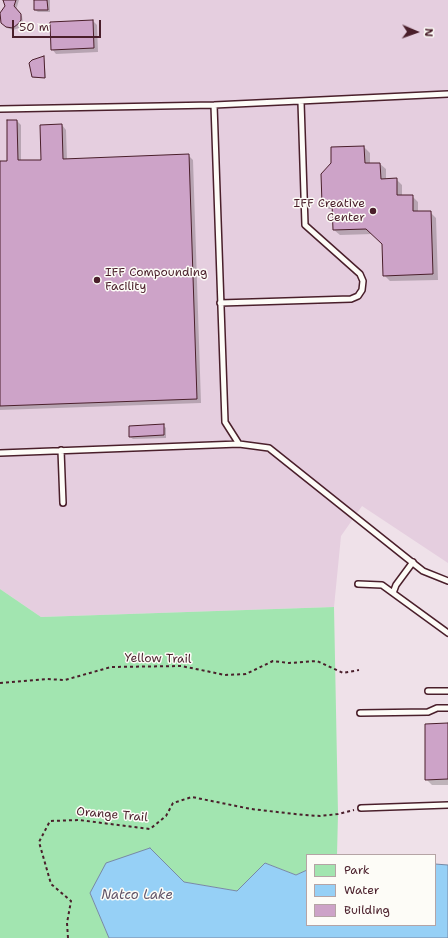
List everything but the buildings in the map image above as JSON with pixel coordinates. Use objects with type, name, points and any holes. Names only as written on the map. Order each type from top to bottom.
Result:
[{"type":"lane","points":[[0,109],[214,105],[448,94]]},
{"type":"lane","points":[[220,303],[351,299],[358,296],[362,290],[363,281],[360,274],[305,225],[301,102]]},
{"type":"lane","points":[[214,105],[225,422],[239,444]]},
{"type":"lane","points":[[0,453],[239,444],[269,448],[423,570],[448,580]]},
{"type":"lane","points":[[61,450],[63,503]]},
{"type":"lane","points":[[393,593],[396,585],[413,562]]},
{"type":"lane","points":[[358,584],[382,585],[448,632]]},
{"type":"lane","points":[[428,691],[448,691]]},
{"type":"lane","points":[[360,713],[428,712],[437,708],[448,708]]},
{"type":"lane","points":[[360,808],[448,805]]},
{"type":"path","name":"Yellow Trail","points":[[0,683],[47,679],[65,680],[111,667],[181,666],[225,675],[246,674],[273,661],[289,663],[317,661],[343,673],[359,670]]},
{"type":"path","name":"Orange Trail","points":[[68,938],[67,923],[71,902],[51,884],[39,842],[50,821],[79,820],[150,829],[166,816],[173,803],[192,797],[251,810],[304,815],[320,816],[338,814],[360,808]]},
{"type":"shaded area","points":[[0,0],[448,0],[448,563],[362,506],[341,536],[334,607],[41,617],[0,589]]},
{"type":"green space","points":[[0,589],[41,617],[334,607],[338,814],[337,854],[306,854],[306,870],[296,875],[265,863],[237,891],[184,882],[150,848],[90,893],[109,938],[0,938]]},
{"type":"water","name":"Natco Lake","points":[[150,848],[184,882],[237,891],[265,863],[296,875],[306,870],[306,926],[436,926],[436,864],[448,865],[448,938],[109,938],[90,893],[106,863]]},
{"type":"place","name":"IFF Creative Center","points":[[373,211]]},
{"type":"place","name":"IFF Compounding Facility","points":[[97,280]]}]
